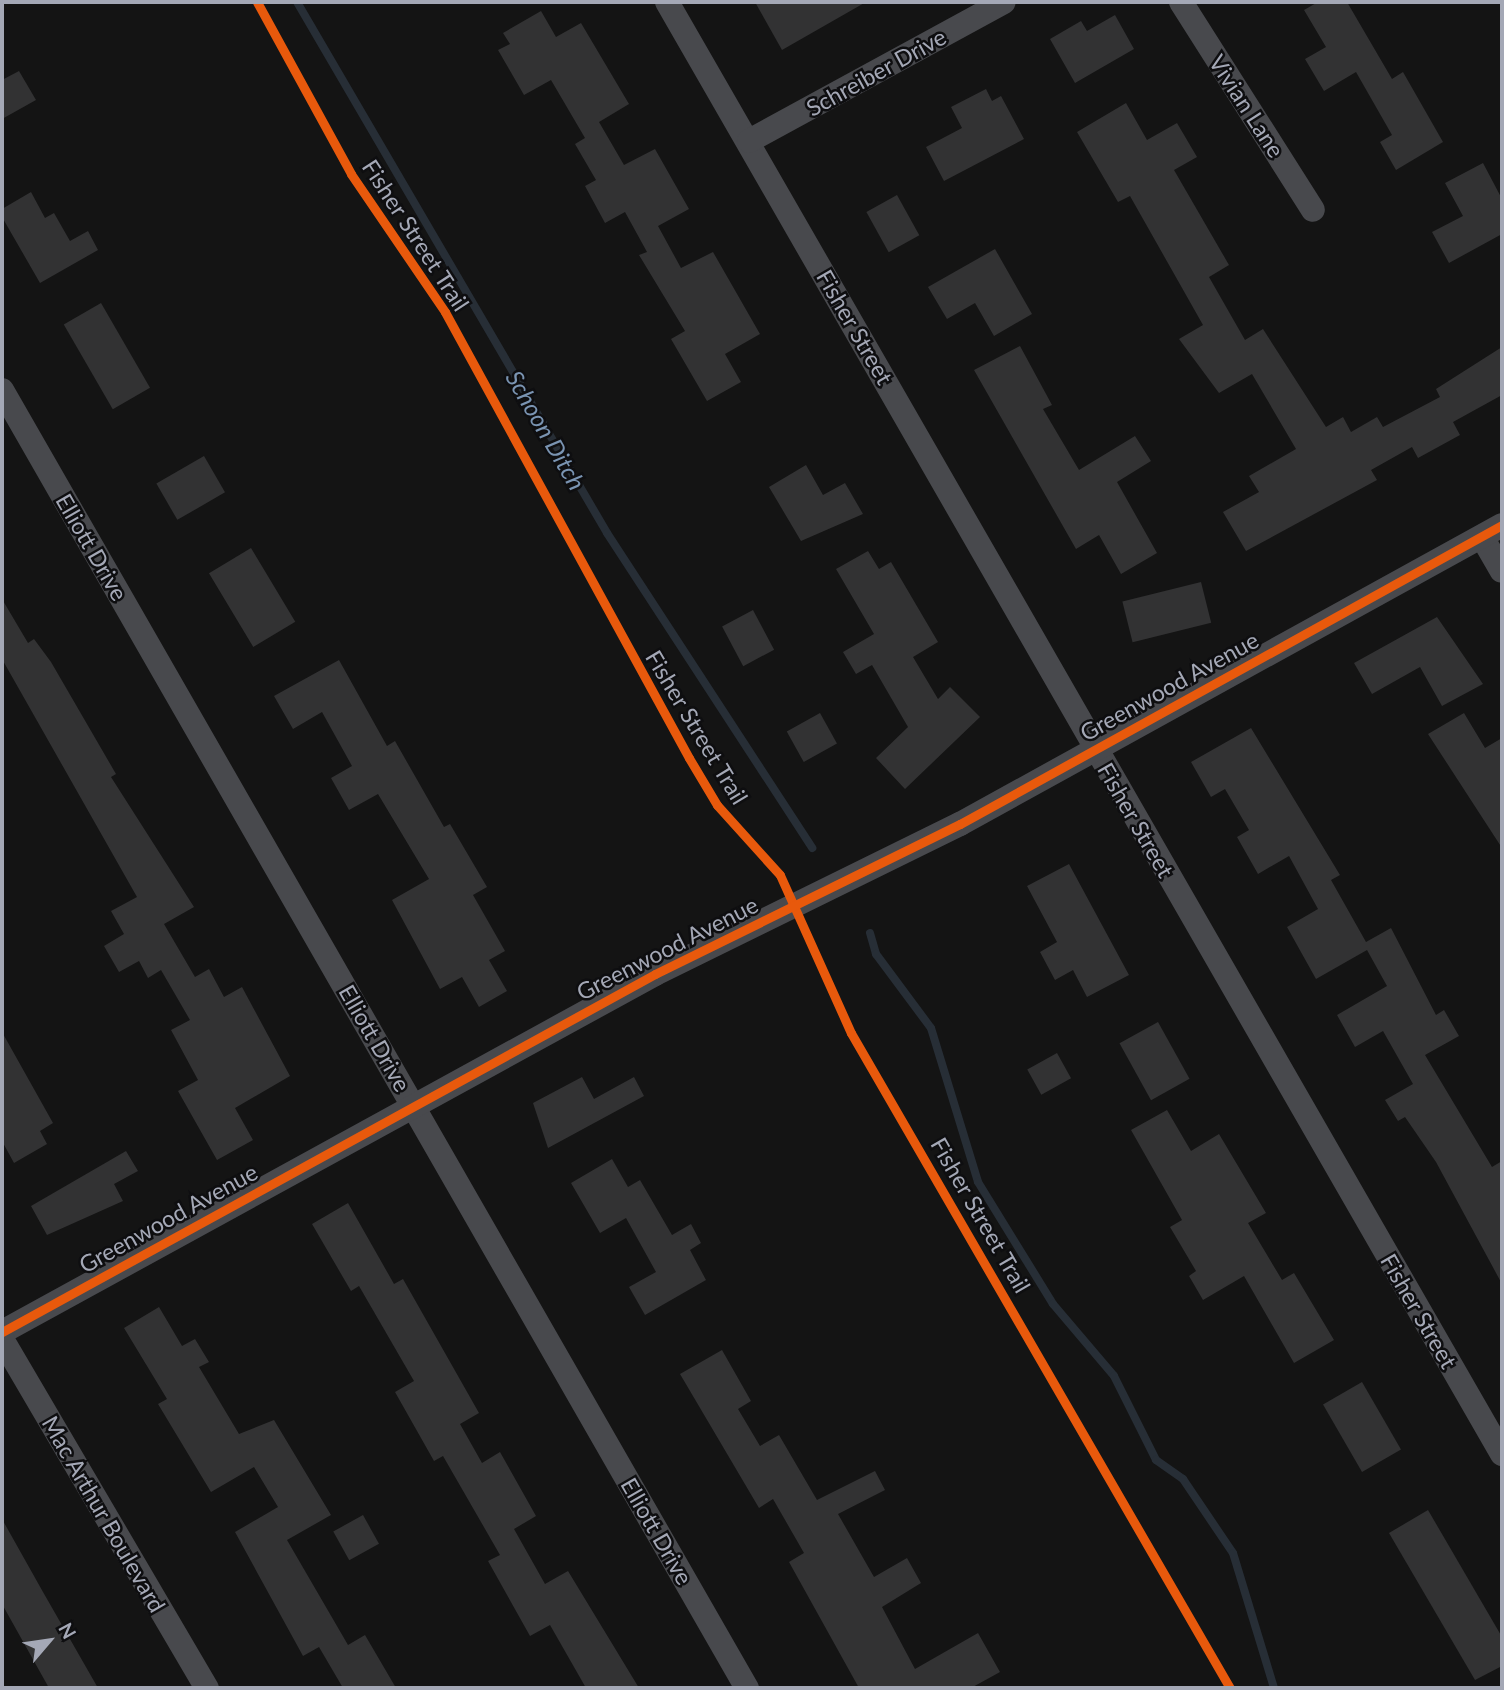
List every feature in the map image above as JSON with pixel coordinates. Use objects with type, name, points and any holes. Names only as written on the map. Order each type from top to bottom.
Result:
[{"type":"street","name":"Fisher Street","points":[[667,2],[1502,1454]]},
{"type":"street","name":"Schreiber Drive","points":[[749,141],[1004,2]]},
{"type":"street","name":"Vivian Lane","points":[[1181,2],[1313,210]]},
{"type":"street","name":"Elliott Drive","points":[[2,390],[747,1688]]},
{"type":"street","name":"Greenwood Avenue","points":[[2,1332],[413,1104],[1095,748],[1492,531]]},
{"type":"street","points":[[1492,531],[1502,571]]},
{"type":"street","name":"Mac Arthur Boulevard","points":[[2,1339],[207,1688]]},
{"type":"building","points":[[755,2],[866,2],[782,50]]},
{"type":"building","points":[[1318,2],[1347,2],[1392,79],[1403,72],[1443,142],[1396,170],[1380,142],[1392,135],[1356,72],[1324,91],[1305,59],[1326,47],[1304,10]]},
{"type":"building","points":[[541,11],[556,37],[581,23],[629,104],[599,122],[624,165],[655,149],[689,209],[658,226],[681,268],[713,252],[760,334],[725,354],[741,382],[707,401],[671,339],[685,331],[639,255],[647,252],[625,212],[605,223],[585,186],[596,180],[575,144],[585,138],[551,80],[524,95],[498,50],[510,44],[503,33]]},
{"type":"building","points":[[1115,15],[1134,49],[1075,83],[1050,39],[1081,21],[1087,31]]},
{"type":"building","points":[[19,71],[36,100],[2,119],[2,80]]},
{"type":"building","points":[[986,89],[992,101],[1001,96],[1024,139],[944,181],[926,147],[962,128],[951,107]]},
{"type":"building","points":[[1126,103],[1147,140],[1177,123],[1197,157],[1174,170],[1229,265],[1209,277],[1245,340],[1263,329],[1326,427],[1343,417],[1351,432],[1377,417],[1383,427],[1440,397],[1436,389],[1502,347],[1502,395],[1453,422],[1460,435],[1418,458],[1412,447],[1371,470],[1377,480],[1246,551],[1223,512],[1259,492],[1249,476],[1296,449],[1252,374],[1219,393],[1179,339],[1203,325],[1130,196],[1118,202],[1077,132]]},
{"type":"building","points":[[1483,163],[1502,199],[1502,234],[1449,263],[1432,232],[1463,216],[1445,183]]},
{"type":"building","points":[[31,192],[45,218],[54,213],[70,241],[88,231],[98,250],[40,283],[2,217],[2,209]]},
{"type":"building","points":[[897,195],[919,235],[889,252],[866,212]]},
{"type":"building","points":[[995,249],[1032,314],[994,336],[975,303],[947,319],[928,287]]},
{"type":"building","points":[[101,303],[150,388],[113,409],[64,324]]},
{"type":"building","points":[[1020,346],[1052,405],[1043,409],[1079,470],[1135,436],[1151,461],[1117,482],[1157,553],[1121,574],[1099,535],[1076,549],[974,370]]},
{"type":"building","points":[[204,456],[225,492],[177,520],[156,483]]},
{"type":"building","points":[[806,465],[823,495],[845,483],[863,514],[801,541],[769,487]]},
{"type":"building","points":[[251,548],[295,622],[253,647],[209,573]]},
{"type":"building","points":[[868,551],[879,569],[891,562],[938,642],[913,657],[938,699],[950,687],[980,717],[905,789],[876,758],[908,727],[872,665],[856,674],[843,652],[874,634],[836,569]]},
{"type":"building","points":[[1201,582],[1211,623],[1133,642],[1122,602]]},
{"type":"building","points":[[2,599],[28,643],[34,639],[51,662],[116,774],[111,777],[194,907],[164,924],[195,977],[209,969],[224,997],[242,987],[290,1076],[235,1108],[253,1140],[217,1160],[178,1091],[198,1080],[171,1030],[190,1020],[161,970],[148,978],[139,961],[119,972],[104,946],[124,934],[111,911],[137,897],[2,659]]},
{"type":"building","points":[[753,610],[774,650],[743,666],[722,626]]},
{"type":"building","points":[[1437,617],[1483,684],[1442,706],[1420,667],[1372,694],[1354,663]]},
{"type":"building","points":[[339,660],[387,746],[395,741],[444,827],[450,824],[487,887],[473,895],[505,951],[489,960],[507,991],[479,1007],[462,977],[440,989],[392,900],[429,879],[378,794],[349,810],[331,778],[352,766],[322,712],[293,729],[274,696]]},
{"type":"building","points":[[820,713],[837,744],[804,762],[787,731]]},
{"type":"building","points":[[1464,713],[1485,748],[1502,738],[1502,848],[1428,734]]},
{"type":"building","points":[[1251,728],[1340,875],[1331,880],[1366,942],[1391,928],[1436,1015],[1444,1010],[1459,1036],[1425,1055],[1492,1167],[1502,1161],[1502,1284],[1436,1162],[1405,1117],[1398,1121],[1385,1100],[1413,1084],[1383,1031],[1355,1047],[1337,1015],[1387,986],[1367,950],[1316,979],[1287,927],[1318,909],[1289,856],[1258,874],[1237,837],[1249,830],[1225,789],[1211,797],[1191,762]]},
{"type":"building","points":[[1069,864],[1129,975],[1087,997],[1073,970],[1055,980],[1040,952],[1057,942],[1027,886]]},
{"type":"building","points":[[1158,1022],[1190,1079],[1151,1100],[1120,1043]]},
{"type":"building","points":[[2,1032],[53,1123],[40,1131],[47,1144],[14,1163],[2,1141]]},
{"type":"building","points":[[1057,1053],[1071,1078],[1041,1095],[1027,1069]]},
{"type":"building","points":[[582,1077],[594,1099],[634,1077],[644,1096],[548,1148],[533,1103]]},
{"type":"building","points":[[1167,1110],[1191,1151],[1219,1134],[1266,1213],[1248,1223],[1282,1280],[1294,1273],[1334,1340],[1294,1363],[1244,1276],[1203,1300],[1189,1276],[1196,1271],[1170,1227],[1182,1220],[1131,1130]]},
{"type":"building","points":[[126,1151],[138,1171],[114,1184],[123,1201],[47,1235],[31,1206]]},
{"type":"building","points":[[612,1159],[628,1187],[640,1180],[672,1235],[691,1224],[701,1243],[690,1250],[706,1280],[645,1315],[629,1287],[656,1272],[626,1218],[600,1233],[571,1183]]},
{"type":"building","points":[[348,1203],[394,1284],[403,1279],[479,1413],[460,1424],[482,1463],[500,1452],[536,1516],[514,1529],[545,1584],[568,1571],[639,1688],[586,1688],[550,1625],[530,1636],[488,1561],[500,1555],[443,1456],[434,1461],[395,1392],[414,1381],[359,1286],[351,1291],[312,1224]]},
{"type":"building","points":[[159,1307],[182,1346],[195,1339],[209,1362],[199,1367],[239,1434],[274,1420],[331,1515],[287,1540],[348,1645],[365,1635],[396,1688],[343,1688],[319,1647],[303,1656],[235,1532],[278,1507],[254,1467],[211,1492],[158,1404],[167,1399],[124,1328]]},
{"type":"building","points":[[722,1350],[751,1401],[738,1409],[760,1446],[779,1435],[817,1500],[875,1471],[885,1490],[838,1514],[874,1577],[907,1558],[921,1583],[882,1607],[915,1669],[978,1633],[1000,1672],[971,1688],[859,1688],[789,1562],[804,1553],[773,1499],[759,1508],[680,1374]]},
{"type":"building","points":[[1362,1382],[1401,1450],[1362,1472],[1323,1404]]},
{"type":"building","points":[[1428,1510],[1502,1637],[1502,1666],[1475,1680],[1389,1533]]},
{"type":"building","points":[[363,1515],[379,1544],[349,1560],[333,1531]]},
{"type":"building","points":[[2,1519],[98,1688],[49,1688],[2,1604]]},
{"type":"waterway","name":"Schoon Ditch","points":[[297,2],[607,533],[812,848]]},
{"type":"waterway","name":"Schoon Ditch","points":[[870,933],[876,954],[931,1028],[978,1182],[1053,1304],[1114,1376],[1156,1460],[1183,1479],[1233,1553],[1274,1688]]},
{"type":"cycle path","name":"Fisher Street Trail","points":[[257,2],[351,174],[445,312],[717,805],[780,875],[851,1033],[1230,1688]]},
{"type":"cycle path","points":[[2,1332],[655,974],[960,824],[1502,525]]}]
